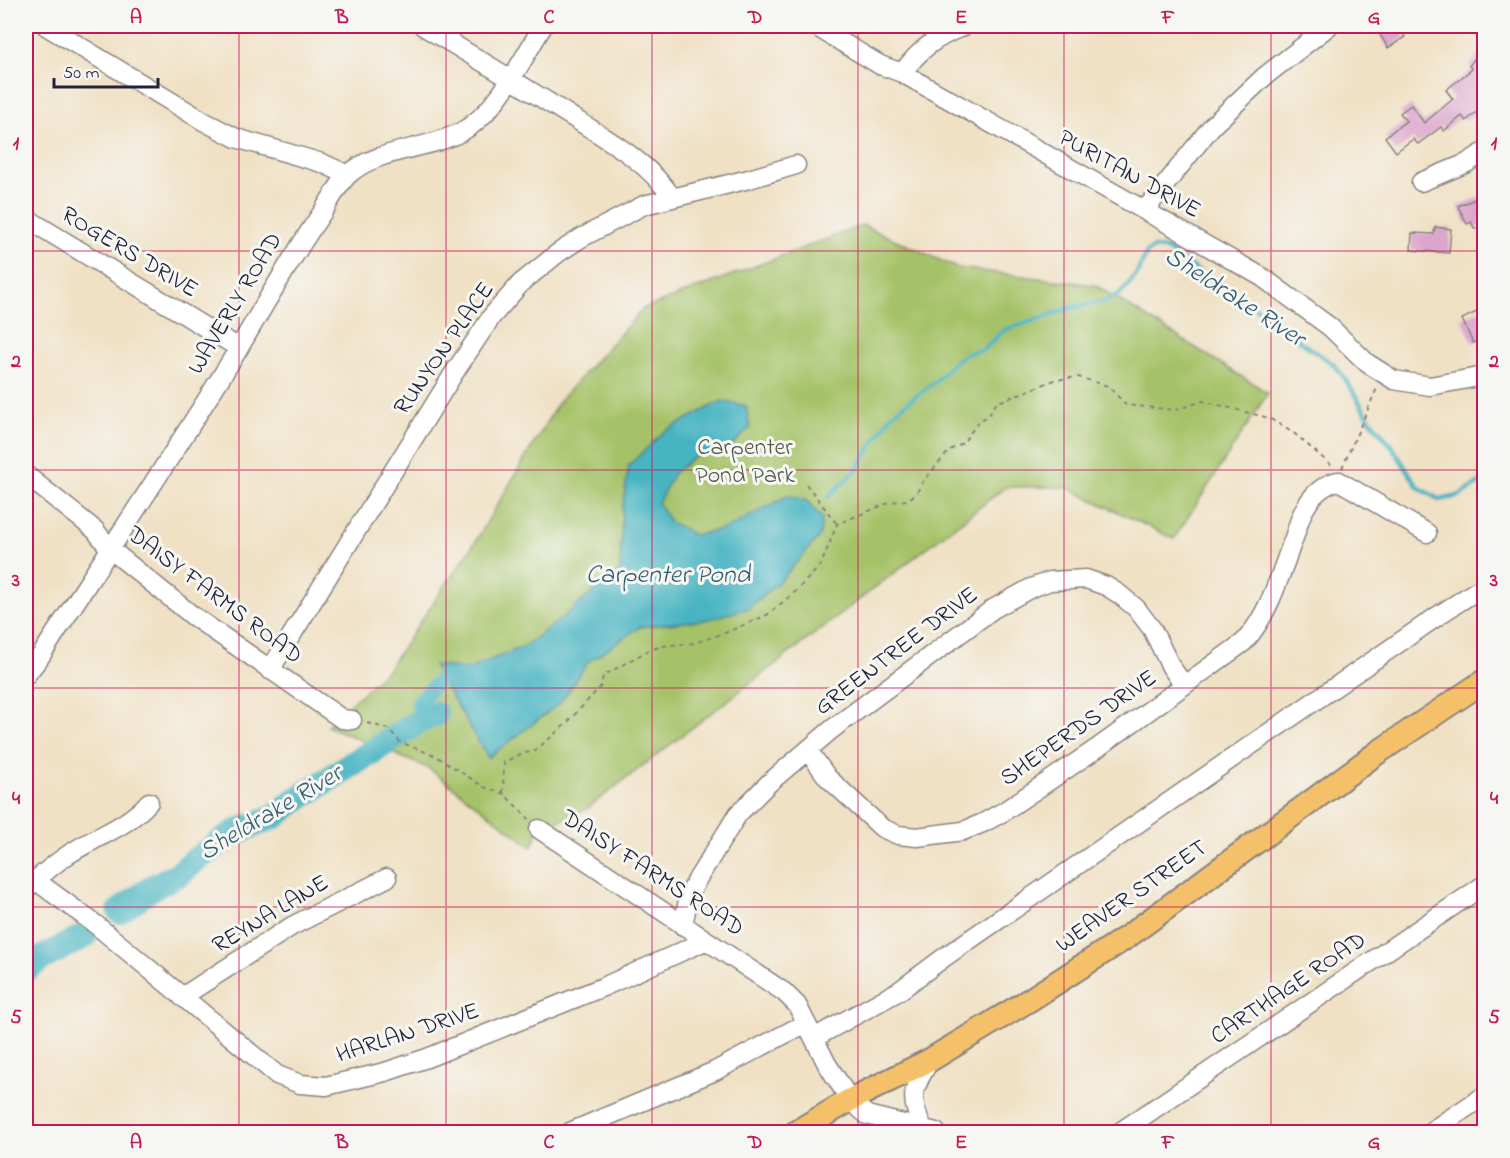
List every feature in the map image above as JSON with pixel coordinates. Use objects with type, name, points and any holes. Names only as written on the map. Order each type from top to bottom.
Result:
[{"type":"main road","name":"WEAVER STREET","points":[[796,1132],[850,1100],[930,1060],[1127,937],[1377,753],[1485,681]]},
{"type":"street","points":[[46,26],[205,122],[236,138],[322,163],[348,175]]},
{"type":"street","points":[[423,26],[636,158],[666,187],[672,197]]},
{"type":"street","name":"WAVERLY ROAD","points":[[26,675],[40,657],[238,348],[292,256],[348,175],[376,159],[430,145],[461,132],[487,113],[543,26]]},
{"type":"street","name":"PURITAN DRIVE","points":[[815,26],[880,65],[902,73],[1262,277],[1315,315],[1382,374],[1394,380],[1431,386],[1485,376]]},
{"type":"street","points":[[902,73],[925,46],[964,26]]},
{"type":"street","points":[[1145,210],[1212,126],[1265,76],[1329,26]]},
{"type":"street","points":[[1421,182],[1467,164],[1485,152]]},
{"type":"street","name":"RUNYON PLACE","points":[[270,670],[447,383],[492,316],[521,283],[558,253],[581,238],[644,205],[796,165]]},
{"type":"street","name":"ROGERS DRIVE","points":[[26,218],[238,348]]},
{"type":"street","name":"DAISY FARMS ROAD","points":[[26,475],[95,530],[110,549],[194,616],[342,719],[352,720]]},
{"type":"street","name":"SHEPERDS DRIVE","points":[[808,750],[827,777],[882,828],[898,835],[935,836],[963,831],[983,824],[1096,749],[1227,656],[1255,630],[1264,613],[1306,505],[1323,487],[1339,481],[1427,533]]},
{"type":"street","name":"GREENTREE DRIVE","points":[[683,926],[689,895],[738,814],[831,730],[993,609],[1031,588],[1050,581],[1086,579],[1106,586],[1119,594],[1136,608],[1152,629],[1171,667],[1184,685]]},
{"type":"street","points":[[570,1132],[899,991],[946,956],[1433,619],[1485,586]]},
{"type":"street","points":[[30,885],[73,851],[117,829],[142,811],[149,802]]},
{"type":"street","name":"DAISY FARMS ROAD","points":[[539,829],[784,992],[797,1005],[850,1100]]},
{"type":"street","name":"REYNA LANE","points":[[182,997],[292,926],[387,878]]},
{"type":"street","name":"HARLAN DRIVE","points":[[30,885],[95,924],[277,1075],[300,1084],[326,1086],[385,1072],[427,1058],[603,987],[705,941]]},
{"type":"street","name":"CARTHAGE ROAD","points":[[1120,1132],[1485,885]]},
{"type":"street","points":[[930,1060],[916,1084],[914,1095],[914,1109],[930,1130]]},
{"type":"street","points":[[1430,1132],[1485,1096]]},
{"type":"street","points":[[850,1100],[867,1114],[930,1130]]},
{"type":"path","points":[[1340,472],[1370,407],[1382,374]]},
{"type":"path","points":[[503,793],[504,762],[521,754],[535,751],[558,731],[601,686],[603,676],[647,651],[662,646],[694,643],[725,633],[766,615],[795,592],[820,565],[837,525],[881,506],[907,500],[916,494],[924,480],[950,450],[963,442],[996,403],[1056,380],[1078,377],[1108,386],[1126,405],[1176,410],[1203,401],[1269,418],[1295,434],[1333,467]]},
{"type":"path","points":[[806,484],[837,525]]},
{"type":"path","name":"DAISY FARMS ROAD","points":[[352,720],[383,726],[389,729],[400,742],[436,756],[484,787],[503,793],[539,829]]},
{"type":"green space","name":"Carpenter Pond Park","points":[[863,225],[957,268],[1095,285],[1268,393],[1174,539],[1066,487],[1006,487],[585,810],[539,829],[532,847],[428,768],[327,726],[387,670],[474,544],[560,400],[643,309]]},
{"type":"water","name":"Carpenter Pond","points":[[721,401],[746,406],[750,428],[728,449],[694,457],[674,473],[658,503],[670,522],[695,535],[728,528],[789,495],[807,501],[822,518],[820,536],[783,578],[749,608],[705,620],[640,627],[588,662],[560,703],[488,758],[433,665],[469,669],[524,646],[620,570],[622,510],[629,465],[665,431]]},
{"type":"building","points":[[1391,26],[1398,26],[1405,37],[1388,48],[1379,33]]},
{"type":"building","points":[[1478,54],[1485,58],[1485,105],[1466,121],[1462,116],[1444,131],[1441,127],[1418,144],[1413,139],[1396,152],[1385,137],[1406,121],[1400,113],[1411,105],[1424,123],[1453,99],[1446,90],[1472,69],[1469,66]]},
{"type":"building","points":[[1485,195],[1485,215],[1480,217],[1484,224],[1475,229],[1471,222],[1467,224],[1458,206]]},
{"type":"building","points":[[1435,227],[1451,229],[1449,253],[1411,250],[1412,233],[1434,234]]},
{"type":"building","points":[[1485,308],[1485,337],[1473,343],[1462,319]]},
{"type":"waterway","name":"Sheldrake River","points":[[828,497],[857,469],[892,414],[936,381],[954,362],[967,353],[983,350],[1004,330],[1074,307],[1107,301],[1121,293],[1136,275],[1147,252],[1154,248],[1166,249],[1272,318],[1302,343],[1332,363],[1344,377],[1369,418],[1393,448],[1418,487],[1440,500],[1458,496],[1484,480]]},
{"type":"waterway","name":"Sheldrake River","points":[[423,719],[418,702],[441,679]]},
{"type":"waterway","name":"Sheldrake River","points":[[120,911],[153,887],[179,874],[234,833],[275,816],[293,802],[423,719],[435,714]]},
{"type":"waterway","name":"Sheldrake River","points":[[26,969],[84,936]]}]
